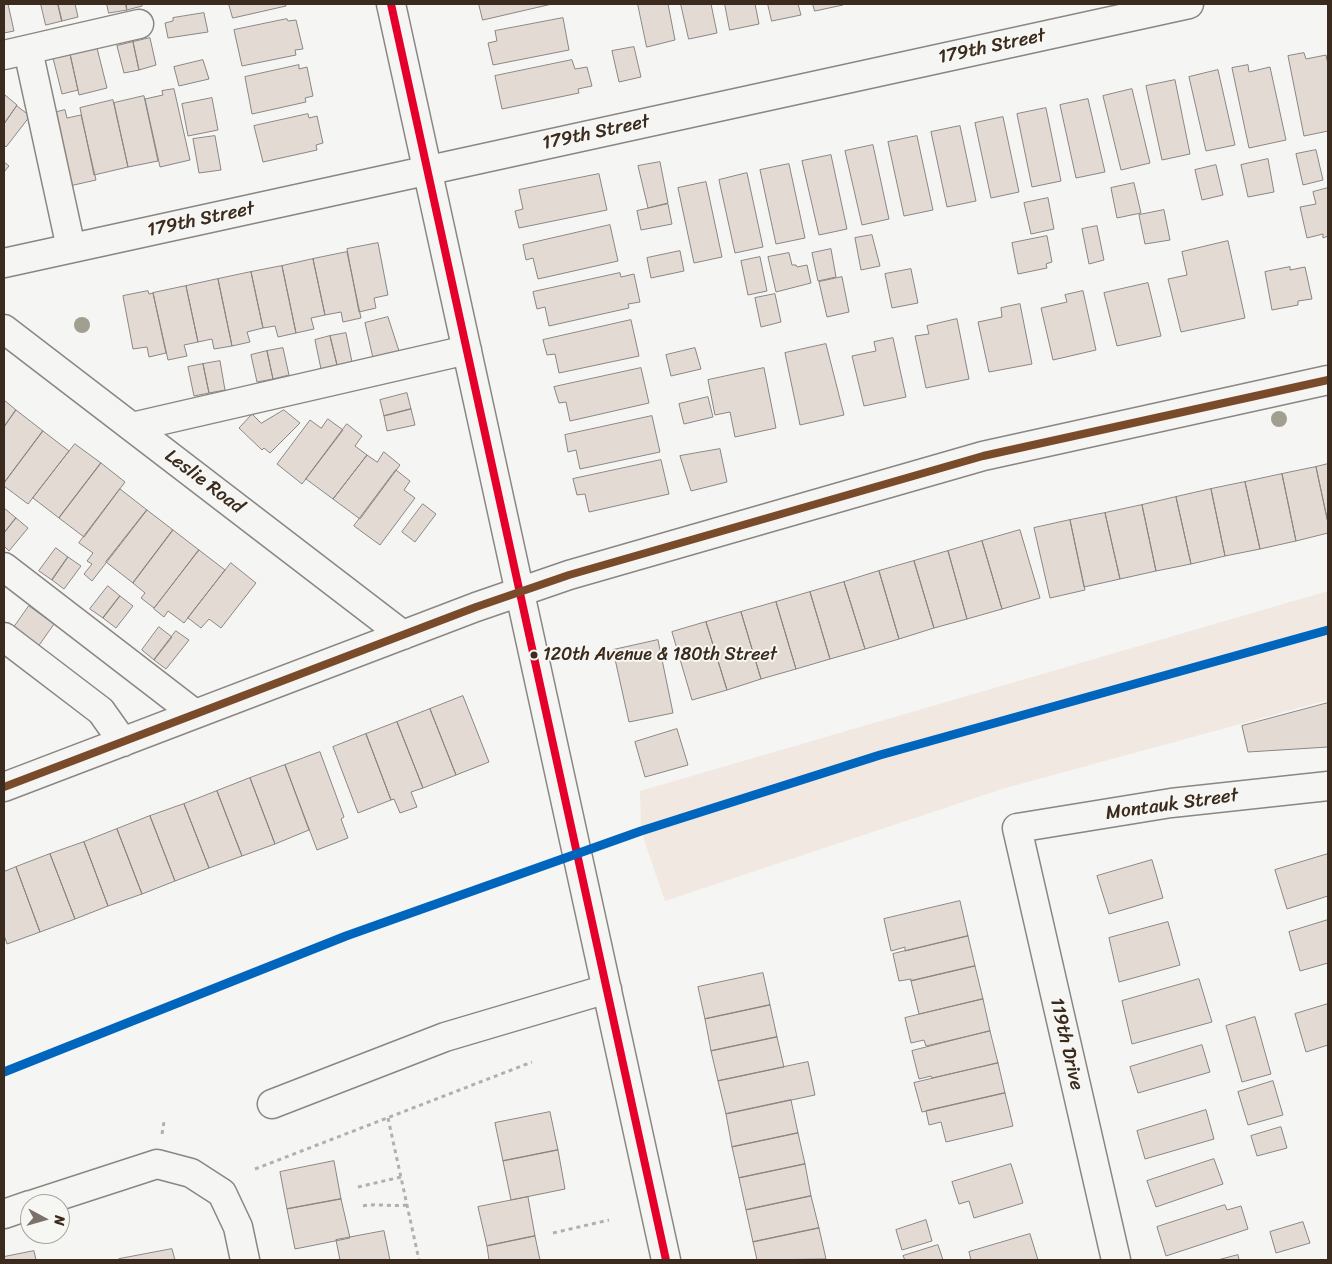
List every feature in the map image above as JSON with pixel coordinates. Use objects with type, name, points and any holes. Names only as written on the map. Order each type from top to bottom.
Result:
[{"type":"street","points":[[391,4],[666,1260]]},
{"type":"street","name":"179th Street","points":[[4,263],[1189,4]]},
{"type":"street","points":[[71,248],[16,52],[139,24]]},
{"type":"street","name":"Leslie Road","points":[[4,329],[404,635]]},
{"type":"street","points":[[132,427],[467,350]]},
{"type":"street","points":[[4,787],[404,635],[569,576],[983,456],[1328,380]]},
{"type":"street","points":[[4,567],[195,714]]},
{"type":"street","points":[[4,637],[101,711],[123,742]]},
{"type":"street","name":"Montauk Street","points":[[1016,828],[1171,803],[1328,786]]},
{"type":"street","name":"119th Drive","points":[[1016,828],[1116,1260]]},
{"type":"street","points":[[272,1104],[445,1037],[607,989]]},
{"type":"street","points":[[65,1194],[158,1164],[191,1173],[222,1193],[238,1227],[245,1260]]},
{"type":"street","points":[[4,1214],[20,1208]]},
{"type":"path","points":[[255,1170],[532,1062]]},
{"type":"path","points":[[388,1118],[419,1260]]},
{"type":"path","points":[[358,1187],[401,1177]]},
{"type":"path","points":[[362,1206],[373,1204],[407,1205]]},
{"type":"path","points":[[553,1233],[610,1220]]},
{"type":"shaded area","points":[[1328,591],[1328,700],[1002,789],[665,901],[641,831],[640,791]]},
{"type":"building","points":[[8,4],[14,31],[4,33],[4,5]]},
{"type":"building","points":[[41,4],[58,4],[62,21],[46,25]]},
{"type":"building","points":[[58,4],[75,4],[78,17],[62,21]]},
{"type":"building","points":[[107,4],[126,4],[127,10],[109,13]]},
{"type":"building","points":[[126,4],[142,4],[142,6],[127,10]]},
{"type":"building","points":[[229,4],[285,4],[286,6],[233,18]]},
{"type":"building","points":[[479,4],[552,4],[483,20]]},
{"type":"building","points":[[638,4],[668,4],[675,40],[647,47]]},
{"type":"building","points":[[681,4],[711,4],[717,33],[689,39]]},
{"type":"building","points":[[725,4],[755,4],[759,24],[730,30]]},
{"type":"building","points":[[768,4],[798,4],[801,15],[772,21]]},
{"type":"building","points":[[813,4],[843,4],[843,5],[815,11]]},
{"type":"building","points":[[204,13],[208,32],[168,38],[165,23],[173,21],[173,18]]},
{"type":"building","points":[[563,18],[569,50],[493,65],[488,43],[497,41],[495,31]]},
{"type":"building","points":[[287,19],[288,21],[296,20],[303,49],[295,50],[296,55],[242,66],[234,30]]},
{"type":"building","points":[[150,38],[156,65],[139,70],[133,42]]},
{"type":"building","points":[[133,42],[139,70],[124,73],[117,46]]},
{"type":"building","points":[[634,47],[641,77],[619,82],[612,51]]},
{"type":"building","points":[[97,48],[107,88],[79,95],[70,54]]},
{"type":"building","points":[[1304,53],[1306,59],[1326,55],[1328,64],[1328,131],[1304,136],[1288,56]]},
{"type":"building","points":[[70,54],[78,90],[62,94],[53,58]]},
{"type":"building","points":[[203,60],[209,79],[179,86],[174,67]]},
{"type":"building","points":[[572,60],[575,69],[587,67],[592,86],[578,89],[579,93],[502,109],[495,76]]},
{"type":"building","points":[[299,65],[299,69],[307,67],[313,96],[305,98],[306,102],[252,114],[245,77]]},
{"type":"building","points":[[1248,65],[1249,72],[1270,67],[1286,140],[1249,148],[1232,68]]},
{"type":"building","points":[[1218,70],[1235,145],[1206,151],[1189,77]]},
{"type":"building","points":[[1175,80],[1190,154],[1162,160],[1146,86]]},
{"type":"building","points":[[174,89],[190,160],[160,167],[145,99],[163,95],[162,91]]},
{"type":"building","points":[[1132,89],[1150,163],[1121,170],[1103,96]]},
{"type":"building","points":[[5,95],[17,105],[4,124],[4,97]]},
{"type":"building","points":[[144,96],[158,161],[128,167],[114,103]]},
{"type":"building","points":[[212,98],[218,130],[188,136],[182,104]]},
{"type":"building","points":[[1088,99],[1105,172],[1076,178],[1060,105]]},
{"type":"building","points":[[113,100],[128,167],[94,175],[80,108]]},
{"type":"building","points":[[17,106],[30,116],[6,147],[4,145],[4,124]]},
{"type":"building","points":[[1046,108],[1061,181],[1032,187],[1017,114]]},
{"type":"building","points":[[65,110],[67,118],[81,115],[96,180],[65,187],[49,114]]},
{"type":"building","points":[[308,114],[309,118],[317,116],[323,143],[316,145],[317,150],[263,162],[254,126]]},
{"type":"building","points":[[1003,117],[1019,192],[991,198],[975,123]]},
{"type":"building","points":[[960,126],[976,201],[947,207],[931,132]]},
{"type":"building","points":[[215,136],[221,170],[199,173],[193,139]]},
{"type":"building","points":[[917,136],[933,210],[904,216],[888,142]]},
{"type":"building","points":[[873,145],[889,219],[862,225],[845,151]]},
{"type":"building","points":[[1316,150],[1323,180],[1303,185],[1296,154]]},
{"type":"building","points":[[831,155],[847,229],[819,235],[802,161]]},
{"type":"building","points":[[1268,159],[1274,192],[1248,197],[1241,165]]},
{"type":"building","points":[[4,162],[9,166],[4,172]]},
{"type":"building","points":[[660,162],[668,203],[648,208],[638,166]]},
{"type":"building","points":[[789,164],[805,238],[776,244],[760,170]]},
{"type":"building","points":[[1216,165],[1223,195],[1202,200],[1195,170]]},
{"type":"building","points":[[747,173],[763,247],[735,253],[719,180]]},
{"type":"building","points":[[599,174],[607,210],[519,228],[515,211],[523,209],[519,190]]},
{"type":"building","points":[[706,182],[722,257],[694,263],[678,188]]},
{"type":"building","points":[[1134,183],[1141,213],[1117,218],[1111,188]]},
{"type":"building","points":[[1328,188],[1328,236],[1323,238],[1323,234],[1307,238],[1300,207],[1316,204],[1313,192]]},
{"type":"building","points":[[1048,198],[1054,229],[1031,234],[1024,203]]},
{"type":"building","points":[[668,204],[672,224],[641,230],[637,211]]},
{"type":"building","points":[[1164,210],[1170,240],[1145,244],[1139,215]]},
{"type":"building","points":[[610,225],[618,261],[538,279],[533,258],[526,260],[523,245]]},
{"type":"building","points":[[1097,226],[1104,260],[1089,264],[1082,229]]},
{"type":"building","points":[[872,235],[880,266],[861,270],[855,238]]},
{"type":"building","points":[[1047,236],[1052,262],[1046,264],[1047,268],[1018,274],[1012,243]]},
{"type":"building","points":[[1228,241],[1245,318],[1181,332],[1168,279],[1187,275],[1182,252]]},
{"type":"building","points":[[378,243],[388,295],[374,298],[376,308],[359,312],[347,249]]},
{"type":"building","points":[[831,249],[836,277],[818,281],[812,253]]},
{"type":"building","points":[[680,251],[684,271],[651,278],[647,258]]},
{"type":"building","points":[[347,252],[361,318],[343,322],[341,312],[325,315],[313,259]]},
{"type":"building","points":[[789,253],[792,265],[797,267],[807,265],[811,283],[776,292],[768,257]]},
{"type":"building","points":[[760,257],[767,291],[748,295],[741,261]]},
{"type":"building","points":[[313,259],[325,315],[311,318],[314,329],[296,333],[282,266]]},
{"type":"building","points":[[282,266],[296,333],[278,337],[275,326],[263,328],[251,272]]},
{"type":"building","points":[[1290,267],[1290,270],[1305,267],[1312,299],[1298,301],[1298,305],[1272,310],[1265,272]]},
{"type":"building","points":[[911,269],[918,303],[892,308],[885,274]]},
{"type":"building","points":[[251,272],[263,328],[247,332],[250,342],[232,346],[218,279]]},
{"type":"building","points":[[620,273],[621,277],[634,274],[640,302],[628,304],[629,308],[549,326],[545,307],[537,309],[533,292]]},
{"type":"building","points":[[842,277],[849,312],[827,317],[819,282]]},
{"type":"building","points":[[218,279],[232,346],[214,349],[212,339],[198,342],[186,286]]},
{"type":"building","points":[[1148,283],[1161,336],[1117,346],[1104,293]]},
{"type":"building","points":[[186,286],[198,342],[184,345],[187,356],[168,360],[153,293]]},
{"type":"building","points":[[148,291],[149,294],[153,293],[166,353],[149,357],[147,347],[133,349],[123,296]]},
{"type":"building","points":[[1083,291],[1096,350],[1053,360],[1041,308],[1067,302],[1065,295]]},
{"type":"building","points":[[775,294],[781,322],[761,327],[755,298]]},
{"type":"building","points":[[1020,304],[1032,364],[989,372],[978,322],[1002,317],[1001,308]]},
{"type":"building","points":[[388,317],[399,351],[373,358],[365,323]]},
{"type":"building","points":[[957,319],[969,379],[926,388],[915,336],[929,334],[927,326]]},
{"type":"building","points":[[631,320],[639,356],[559,373],[555,354],[547,355],[543,340]]},
{"type":"building","points":[[346,333],[352,362],[337,365],[330,336]]},
{"type":"building","points":[[330,336],[337,365],[321,369],[315,340]]},
{"type":"building","points":[[893,338],[906,397],[864,406],[852,356],[876,351],[874,342]]},
{"type":"building","points":[[826,344],[844,415],[800,425],[785,353]]},
{"type":"building","points":[[283,348],[289,375],[273,379],[267,351]]},
{"type":"building","points":[[695,348],[701,369],[671,376],[666,355]]},
{"type":"building","points":[[267,351],[273,379],[257,382],[251,355]]},
{"type":"building","points":[[220,361],[225,390],[209,393],[203,364]]},
{"type":"building","points":[[203,364],[209,393],[194,396],[188,367]]},
{"type":"building","points":[[641,368],[649,403],[570,421],[566,402],[559,403],[554,387]]},
{"type":"building","points":[[764,368],[776,428],[735,437],[730,412],[715,415],[708,380]]},
{"type":"building","points":[[407,393],[411,409],[384,416],[380,400]]},
{"type":"building","points":[[708,397],[713,417],[684,424],[679,404]]},
{"type":"building","points":[[4,400],[16,410],[4,427]]},
{"type":"building","points":[[411,409],[415,425],[387,431],[384,416]]},
{"type":"building","points":[[16,410],[43,431],[4,483],[4,427]]},
{"type":"building","points":[[284,410],[300,423],[270,453],[264,448],[262,450],[239,428],[252,414],[261,423]]},
{"type":"building","points":[[652,416],[660,452],[580,469],[576,450],[568,452],[565,435]]},
{"type":"building","points":[[328,419],[343,430],[302,484],[277,464],[310,420],[321,428]]},
{"type":"building","points":[[347,424],[362,436],[355,446],[367,455],[333,499],[306,479]]},
{"type":"building","points":[[43,431],[69,451],[28,504],[4,486],[4,483]]},
{"type":"building","points":[[75,444],[101,463],[59,518],[33,498]]},
{"type":"building","points":[[720,449],[727,482],[691,491],[680,456]]},
{"type":"building","points":[[384,452],[400,465],[360,519],[333,499],[367,455],[377,462]]},
{"type":"building","points":[[661,460],[669,494],[589,512],[585,494],[577,495],[573,479]]},
{"type":"building","points":[[101,463],[125,482],[84,537],[59,518]]},
{"type":"building","points":[[1328,464],[1328,523],[1316,467]]},
{"type":"building","points":[[1316,467],[1328,523],[1328,533],[1296,541],[1282,474]]},
{"type":"building","points":[[396,470],[410,481],[404,490],[415,498],[380,545],[354,526]]},
{"type":"building","points":[[1282,474],[1296,541],[1260,549],[1245,482]]},
{"type":"building","points":[[1245,482],[1260,549],[1225,556],[1211,489]]},
{"type":"building","points":[[120,489],[147,510],[92,581],[84,574],[92,564],[87,561],[93,553],[79,543]]},
{"type":"building","points":[[1211,489],[1225,556],[1191,564],[1176,497]]},
{"type":"building","points":[[1176,497],[1191,564],[1156,571],[1142,505]]},
{"type":"building","points":[[423,504],[436,514],[415,542],[402,532]]},
{"type":"building","points":[[1142,505],[1156,571],[1120,579],[1105,513]]},
{"type":"building","points":[[4,508],[16,518],[4,533]]},
{"type":"building","points":[[147,510],[173,530],[133,583],[106,562]]},
{"type":"building","points":[[1105,513],[1120,579],[1084,587],[1070,520]]},
{"type":"building","points":[[16,518],[28,528],[9,551],[4,546],[4,533]]},
{"type":"building","points":[[1070,520],[1085,590],[1050,598],[1034,528]]},
{"type":"building","points":[[173,530],[199,550],[154,608],[141,598],[145,593],[133,583]]},
{"type":"building","points":[[1020,530],[1040,598],[1002,609],[982,541]]},
{"type":"building","points":[[982,541],[1002,609],[967,619],[948,551]]},
{"type":"building","points":[[56,548],[68,557],[52,580],[39,571]]},
{"type":"building","points":[[199,550],[225,570],[184,623],[168,611],[164,617],[154,609]]},
{"type":"building","points":[[948,551],[967,619],[934,628],[914,561]]},
{"type":"building","points":[[68,557],[81,566],[64,589],[52,580]]},
{"type":"building","points":[[914,561],[934,628],[899,639],[879,571]]},
{"type":"building","points":[[231,563],[256,583],[221,628],[209,619],[201,628],[188,618]]},
{"type":"building","points":[[879,571],[899,639],[865,649],[844,582]]},
{"type":"building","points":[[844,582],[865,649],[830,659],[810,592]]},
{"type":"building","points":[[108,586],[120,596],[103,618],[90,609]]},
{"type":"building","points":[[810,592],[830,659],[796,669],[776,602]]},
{"type":"building","points":[[120,596],[133,606],[116,628],[103,618]]},
{"type":"building","points":[[776,602],[796,669],[761,679],[741,612]]},
{"type":"building","points":[[29,606],[54,624],[35,651],[10,633]]},
{"type":"building","points":[[741,612],[761,679],[727,690],[706,622]]},
{"type":"building","points":[[706,622],[727,690],[692,700],[672,632]]},
{"type":"building","points":[[159,627],[172,637],[154,660],[142,650]]},
{"type":"building","points":[[176,631],[189,640],[166,669],[154,660]]},
{"type":"building","points":[[658,640],[673,713],[629,722],[613,650]]},
{"type":"building","points":[[463,696],[489,762],[456,775],[430,709]]},
{"type":"building","points":[[1328,703],[1328,747],[1248,752],[1242,726]]},
{"type":"building","points":[[430,709],[456,775],[423,788],[397,722]]},
{"type":"building","points":[[397,722],[423,788],[411,792],[417,807],[400,813],[394,799],[391,800],[366,734]]},
{"type":"building","points":[[677,729],[688,765],[645,777],[635,742]]},
{"type":"building","points":[[366,734],[391,800],[358,813],[333,747]]},
{"type":"building","points":[[320,752],[344,817],[341,819],[348,838],[317,850],[285,765]]},
{"type":"building","points":[[285,765],[309,830],[275,844],[250,778]]},
{"type":"building","points":[[250,778],[275,844],[242,856],[217,791]]},
{"type":"building","points":[[217,791],[242,856],[209,868],[184,804]]},
{"type":"building","points":[[184,804],[209,868],[175,881],[150,816]]},
{"type":"building","points":[[150,816],[175,881],[142,894],[117,829]]},
{"type":"building","points":[[117,829],[142,894],[108,906],[84,842]]},
{"type":"building","points":[[84,842],[108,906],[75,919],[50,854]]},
{"type":"building","points":[[50,854],[75,919],[40,932],[16,867]]},
{"type":"building","points":[[1328,854],[1328,896],[1287,909],[1275,870]]},
{"type":"building","points":[[1152,860],[1163,898],[1109,914],[1097,876]]},
{"type":"building","points":[[16,867],[40,932],[7,944],[4,935],[4,872]]},
{"type":"building","points":[[960,901],[968,936],[905,951],[905,947],[891,951],[884,919]]},
{"type":"building","points":[[1328,920],[1328,963],[1300,971],[1289,932]]},
{"type":"building","points":[[1168,922],[1180,965],[1119,982],[1109,938]]},
{"type":"building","points":[[968,936],[975,966],[911,981],[911,979],[899,981],[893,954]]},
{"type":"building","points":[[975,966],[983,999],[919,1014],[911,981]]},
{"type":"building","points":[[763,973],[770,1005],[705,1019],[698,987]]},
{"type":"building","points":[[1199,979],[1212,1022],[1132,1044],[1122,1001]]},
{"type":"building","points":[[983,999],[990,1031],[926,1046],[924,1040],[911,1043],[905,1018]]},
{"type":"building","points":[[1328,1004],[1328,1045],[1306,1052],[1295,1014]]},
{"type":"building","points":[[770,1005],[777,1037],[711,1051],[705,1019]]},
{"type":"building","points":[[1255,1017],[1271,1074],[1242,1082],[1226,1026]]},
{"type":"building","points":[[990,1031],[998,1063],[932,1078],[931,1076],[919,1079],[912,1051]]},
{"type":"building","points":[[777,1037],[784,1067],[718,1081],[711,1051]]},
{"type":"building","points":[[1202,1045],[1210,1072],[1138,1093],[1130,1067]]},
{"type":"building","points":[[808,1062],[815,1095],[726,1114],[718,1081]]},
{"type":"building","points":[[998,1063],[1005,1093],[922,1112],[914,1083]]},
{"type":"building","points":[[1273,1081],[1283,1115],[1248,1125],[1238,1092]]},
{"type":"building","points":[[1005,1093],[1013,1126],[946,1142],[941,1122],[929,1125],[926,1111]]},
{"type":"building","points":[[791,1100],[798,1133],[732,1147],[726,1114]]},
{"type":"building","points":[[1206,1110],[1214,1139],[1145,1159],[1137,1131]]},
{"type":"building","points":[[550,1112],[558,1150],[503,1161],[495,1123]]},
{"type":"building","points":[[1281,1127],[1287,1148],[1257,1156],[1251,1136]]},
{"type":"building","points":[[798,1133],[805,1164],[739,1178],[732,1147]]},
{"type":"building","points":[[558,1150],[565,1189],[511,1200],[503,1161]]},
{"type":"building","points":[[1214,1159],[1223,1184],[1156,1207],[1147,1181]]},
{"type":"building","points":[[334,1161],[341,1199],[287,1209],[280,1172]]},
{"type":"building","points":[[805,1164],[811,1196],[746,1210],[739,1178]]},
{"type":"building","points":[[1011,1164],[1023,1203],[974,1218],[969,1201],[959,1204],[952,1182]]},
{"type":"building","points":[[811,1196],[819,1228],[753,1242],[746,1210]]},
{"type":"building","points":[[528,1197],[535,1236],[487,1246],[478,1207]]},
{"type":"building","points":[[341,1199],[350,1238],[295,1249],[287,1209]]},
{"type":"building","points":[[1225,1205],[1227,1210],[1241,1206],[1248,1229],[1166,1256],[1157,1227]]},
{"type":"building","points":[[926,1220],[932,1241],[902,1250],[896,1230]]},
{"type":"building","points":[[1303,1222],[1310,1243],[1276,1253],[1270,1232]]},
{"type":"building","points":[[819,1228],[826,1259],[757,1260],[753,1242]]},
{"type":"building","points":[[384,1231],[390,1260],[340,1260],[336,1240]]},
{"type":"building","points":[[1030,1234],[1038,1260],[971,1260],[969,1252]]},
{"type":"building","points":[[535,1236],[540,1260],[489,1260],[487,1246]]},
{"type":"building","points":[[938,1245],[943,1260],[905,1260],[903,1256]]},
{"type":"building","points":[[172,1249],[175,1260],[119,1259]]},
{"type":"building","points":[[34,1251],[36,1260],[4,1260],[4,1257]]},
{"type":"building","points":[[1238,1255],[1239,1260],[1218,1260]]},
{"type":"transit line","points":[[391,4],[666,1260]]},
{"type":"transit line","points":[[4,787],[476,607],[569,575],[983,456],[1328,380]]},
{"type":"transit line","points":[[4,1072],[346,936],[641,831],[880,755],[1328,630]]},
{"type":"place","name":"120th Avenue & 180th Street","points":[[534,655]]}]
